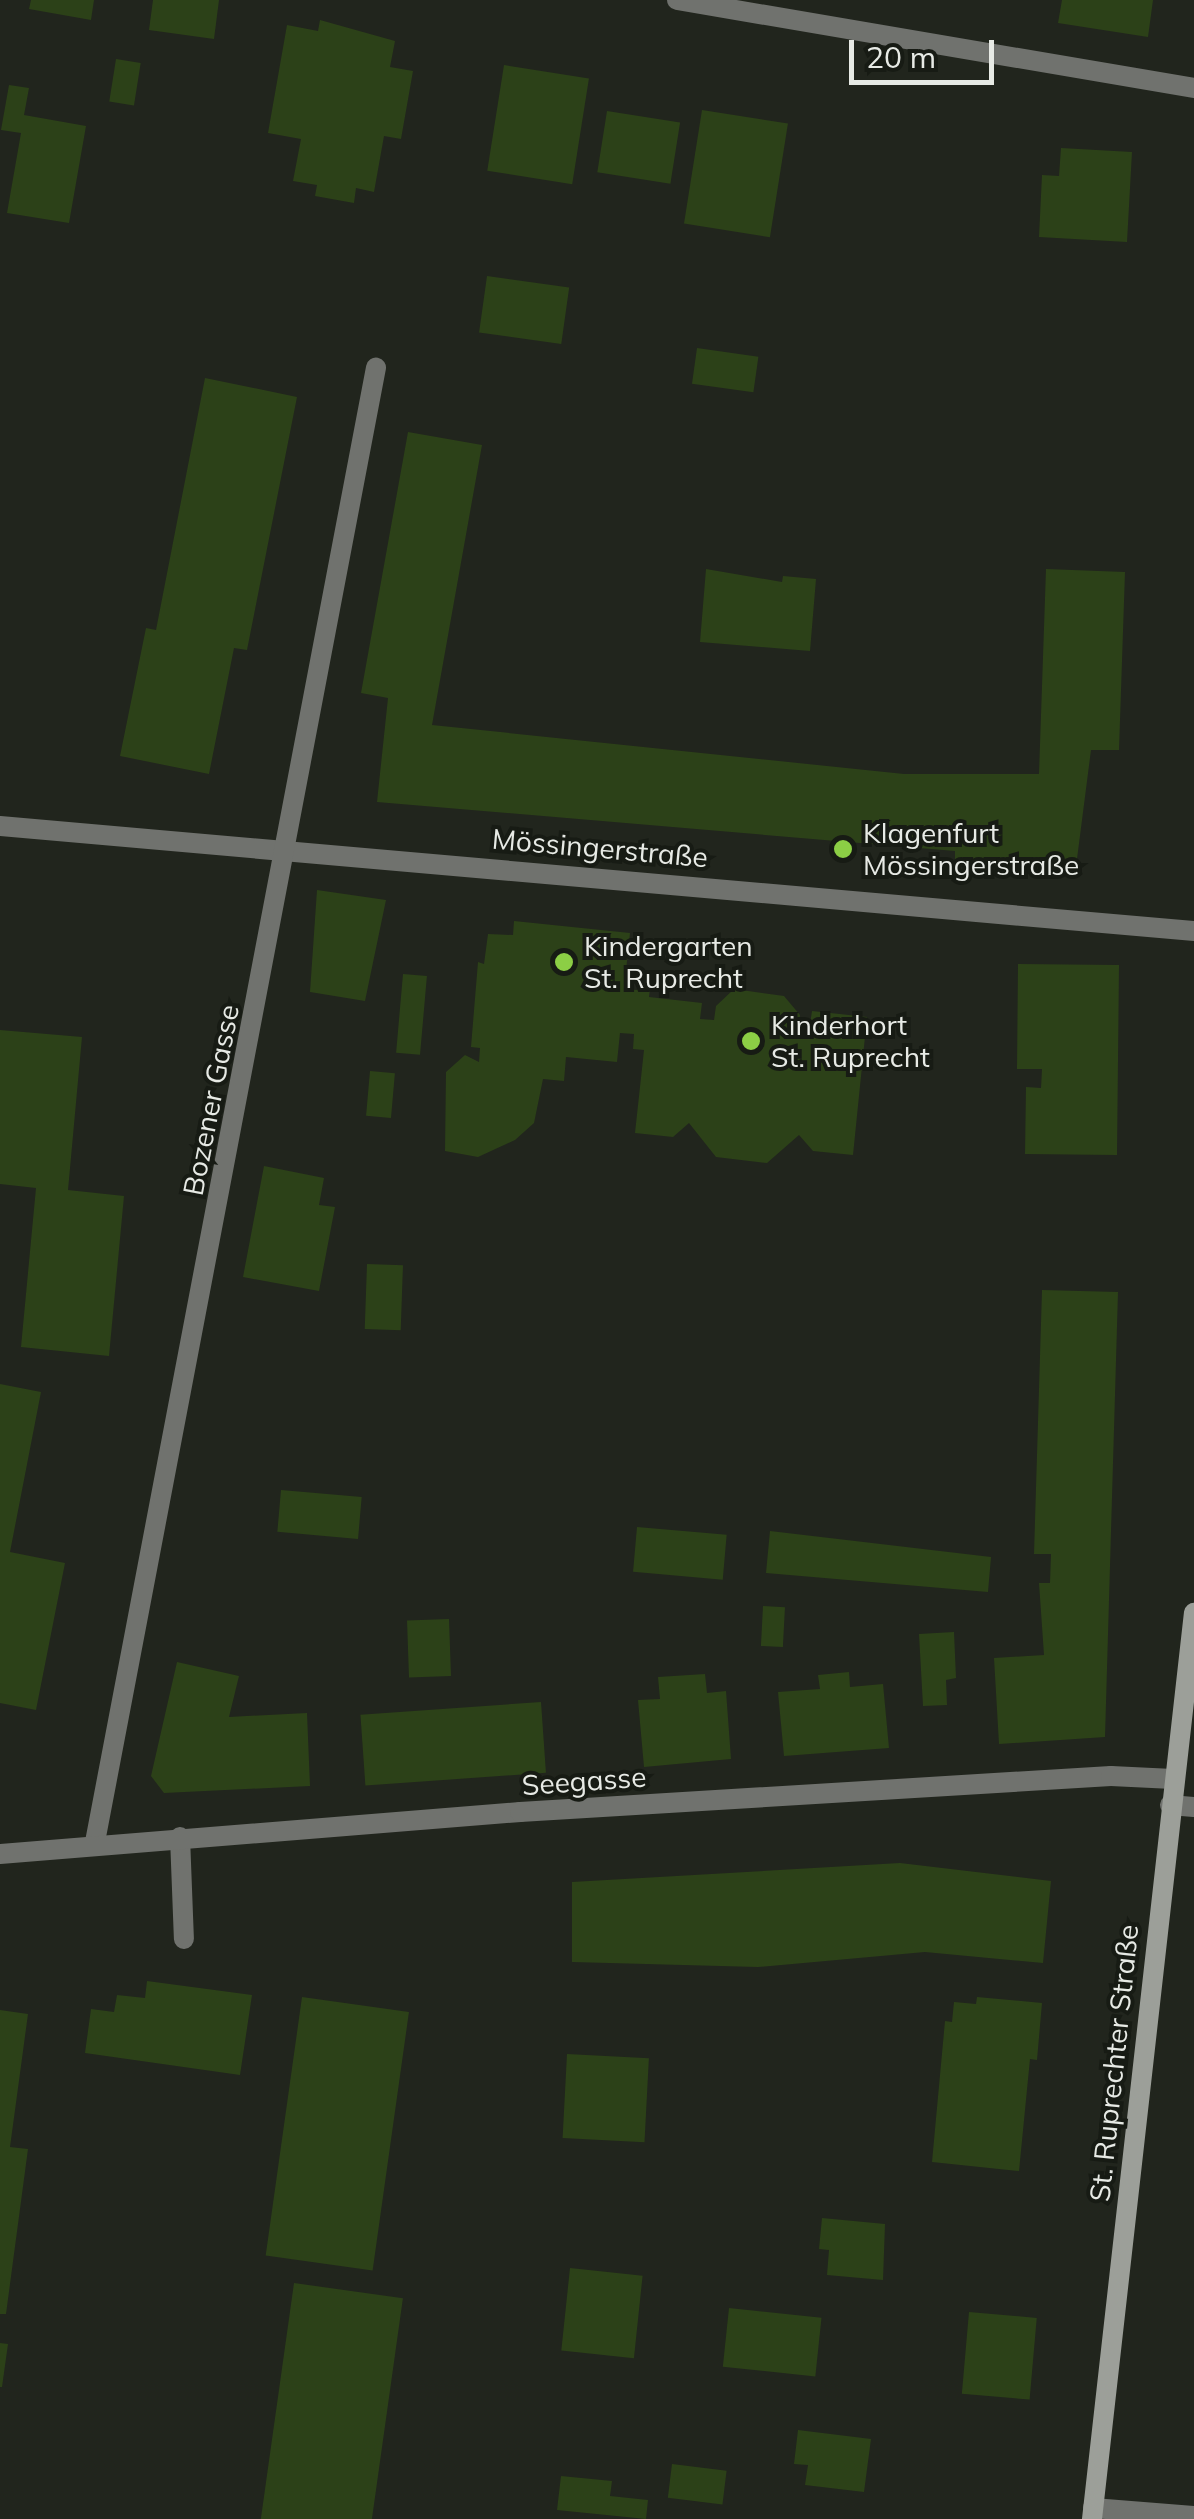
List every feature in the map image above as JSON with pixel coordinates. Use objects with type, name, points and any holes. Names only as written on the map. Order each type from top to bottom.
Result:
[{"type":"street","points":[[678,0],[1194,88]]},
{"type":"street","name":"Bozener Gasse","points":[[94,1842],[289,848],[376,368]]},
{"type":"street","name":"Mössingerstraße","points":[[0,826],[289,848],[1194,931]]},
{"type":"street","name":"St. Ruprechter Straße","points":[[1092,2513],[1194,1613]]},
{"type":"street","name":"Seegasse","points":[[0,1854],[94,1842],[1111,1776],[1173,1779]]},
{"type":"street","points":[[1170,1805],[1194,1807]]},
{"type":"street","points":[[180,1837],[184,1940]]},
{"type":"street","points":[[1092,2513],[1194,2516]]},
{"type":"building","points":[[31,0],[94,0],[91,20],[29,9]]},
{"type":"building","points":[[153,0],[219,0],[214,39],[149,30]]},
{"type":"building","points":[[1062,0],[1153,0],[1148,37],[1058,23]]},
{"type":"building","points":[[320,20],[395,41],[390,67],[413,71],[401,139],[384,136],[374,192],[356,188],[354,203],[315,196],[317,185],[293,181],[301,139],[268,133],[287,25],[318,31]]},
{"type":"building","points":[[116,59],[141,63],[134,105],[109,101]]},
{"type":"building","points":[[504,65],[589,78],[572,184],[487,171]]},
{"type":"building","points":[[9,85],[29,88],[24,115],[86,126],[69,223],[7,213],[21,133],[1,130]]},
{"type":"building","points":[[702,110],[788,124],[770,237],[684,224]]},
{"type":"building","points":[[607,111],[680,123],[670,184],[597,172]]},
{"type":"building","points":[[1061,148],[1132,152],[1127,242],[1039,237],[1042,175],[1059,176]]},
{"type":"building","points":[[487,276],[569,288],[561,344],[479,332]]},
{"type":"building","points":[[697,348],[758,357],[753,392],[692,384]]},
{"type":"building","points":[[205,378],[297,397],[247,650],[234,648],[209,774],[120,756],[146,628],[156,630]]},
{"type":"building","points":[[408,432],[482,445],[432,725],[904,774],[1039,774],[1046,569],[1125,572],[1119,750],[1091,750],[1077,859],[1025,857],[1025,868],[955,866],[955,851],[377,802],[388,698],[361,693]]},
{"type":"building","points":[[706,569],[782,582],[783,576],[816,579],[810,651],[700,642]]},
{"type":"building","points":[[317,890],[386,900],[365,1001],[310,992]]},
{"type":"building","points":[[514,921],[630,933],[624,989],[637,990],[638,979],[651,980],[649,997],[702,1003],[700,1019],[714,1020],[716,1006],[734,989],[784,996],[800,1015],[799,1030],[809,1031],[812,1011],[867,1017],[853,1155],[813,1151],[799,1135],[767,1163],[716,1157],[689,1123],[673,1137],[635,1133],[644,1050],[633,1049],[634,1034],[620,1033],[617,1062],[566,1057],[564,1081],[543,1079],[534,1123],[515,1140],[478,1157],[445,1151],[446,1072],[465,1055],[479,1062],[480,1048],[471,1047],[478,962],[484,964],[488,934],[513,935]]},
{"type":"building","points":[[1018,964],[1119,965],[1117,1155],[1025,1154],[1026,1087],[1041,1088],[1042,1069],[1017,1069]]},
{"type":"building","points":[[403,974],[427,976],[420,1055],[396,1053]]},
{"type":"building","points":[[0,1030],[82,1037],[68,1190],[124,1196],[109,1356],[21,1347],[36,1188],[0,1184]]},
{"type":"building","points":[[370,1071],[395,1073],[391,1118],[366,1116]]},
{"type":"building","points":[[264,1166],[324,1178],[319,1205],[335,1207],[319,1291],[243,1277]]},
{"type":"building","points":[[367,1264],[403,1265],[401,1330],[365,1329]]},
{"type":"building","points":[[1042,1290],[1118,1292],[1105,1737],[999,1744],[994,1658],[1044,1655],[1039,1583],[1050,1583],[1051,1554],[1034,1554]]},
{"type":"building","points":[[0,1384],[41,1392],[10,1552],[65,1563],[36,1710],[0,1703]]},
{"type":"building","points":[[281,1490],[362,1497],[358,1539],[277,1532]]},
{"type":"building","points":[[637,1527],[727,1535],[723,1580],[633,1572]]},
{"type":"building","points":[[770,1531],[991,1557],[988,1592],[766,1573]]},
{"type":"building","points":[[763,1606],[785,1607],[783,1647],[761,1646]]},
{"type":"building","points":[[449,1619],[451,1676],[409,1677],[407,1620]]},
{"type":"building","points":[[954,1632],[956,1678],[946,1680],[947,1705],[923,1706],[919,1634]]},
{"type":"building","points":[[177,1662],[239,1676],[229,1717],[307,1713],[310,1786],[164,1793],[151,1776]]},
{"type":"building","points":[[849,1672],[850,1687],[883,1684],[889,1748],[784,1756],[778,1692],[820,1689],[818,1675]]},
{"type":"building","points":[[705,1674],[707,1693],[726,1691],[731,1759],[644,1767],[638,1700],[660,1699],[658,1677]]},
{"type":"building","points":[[541,1702],[546,1773],[365,1785],[360,1715]]},
{"type":"building","points":[[900,1863],[1051,1881],[1043,1963],[925,1952],[758,1967],[572,1962],[572,1882]]},
{"type":"building","points":[[147,1981],[252,1995],[240,2075],[85,2053],[91,2009],[114,2012],[117,1995],[145,1998]]},
{"type":"building","points":[[302,1997],[409,2012],[373,2270],[266,2255]]},
{"type":"building","points":[[977,1997],[1042,2003],[1037,2060],[1030,2059],[1019,2171],[932,2162],[945,2021],[952,2022],[954,2002],[976,2004]]},
{"type":"building","points":[[0,2010],[28,2014],[10,2147],[28,2149],[6,2314],[0,2314]]},
{"type":"building","points":[[567,2054],[649,2058],[644,2142],[563,2138]]},
{"type":"building","points":[[822,2218],[885,2224],[883,2280],[827,2275],[829,2250],[819,2249]]},
{"type":"building","points":[[570,2268],[643,2276],[634,2358],[561,2351]]},
{"type":"building","points":[[294,2283],[403,2298],[372,2519],[261,2519]]},
{"type":"building","points":[[729,2308],[821,2318],[815,2376],[723,2367]]},
{"type":"building","points":[[969,2312],[1037,2318],[1030,2400],[962,2394]]},
{"type":"building","points":[[0,2343],[8,2344],[2,2387],[0,2387]]},
{"type":"building","points":[[798,2430],[871,2439],[864,2492],[805,2485],[808,2465],[794,2464]]},
{"type":"building","points":[[672,2464],[727,2471],[722,2504],[668,2498]]},
{"type":"building","points":[[561,2476],[612,2481],[610,2496],[648,2500],[646,2519],[557,2510]]},
{"type":"place","name":"Klagenfurt Mössingerstraße","points":[[843,849]]},
{"type":"place","name":"Kindergarten St. Ruprecht","points":[[564,962]]},
{"type":"place","name":"Kinderhort St. Ruprecht","points":[[751,1041]]}]
